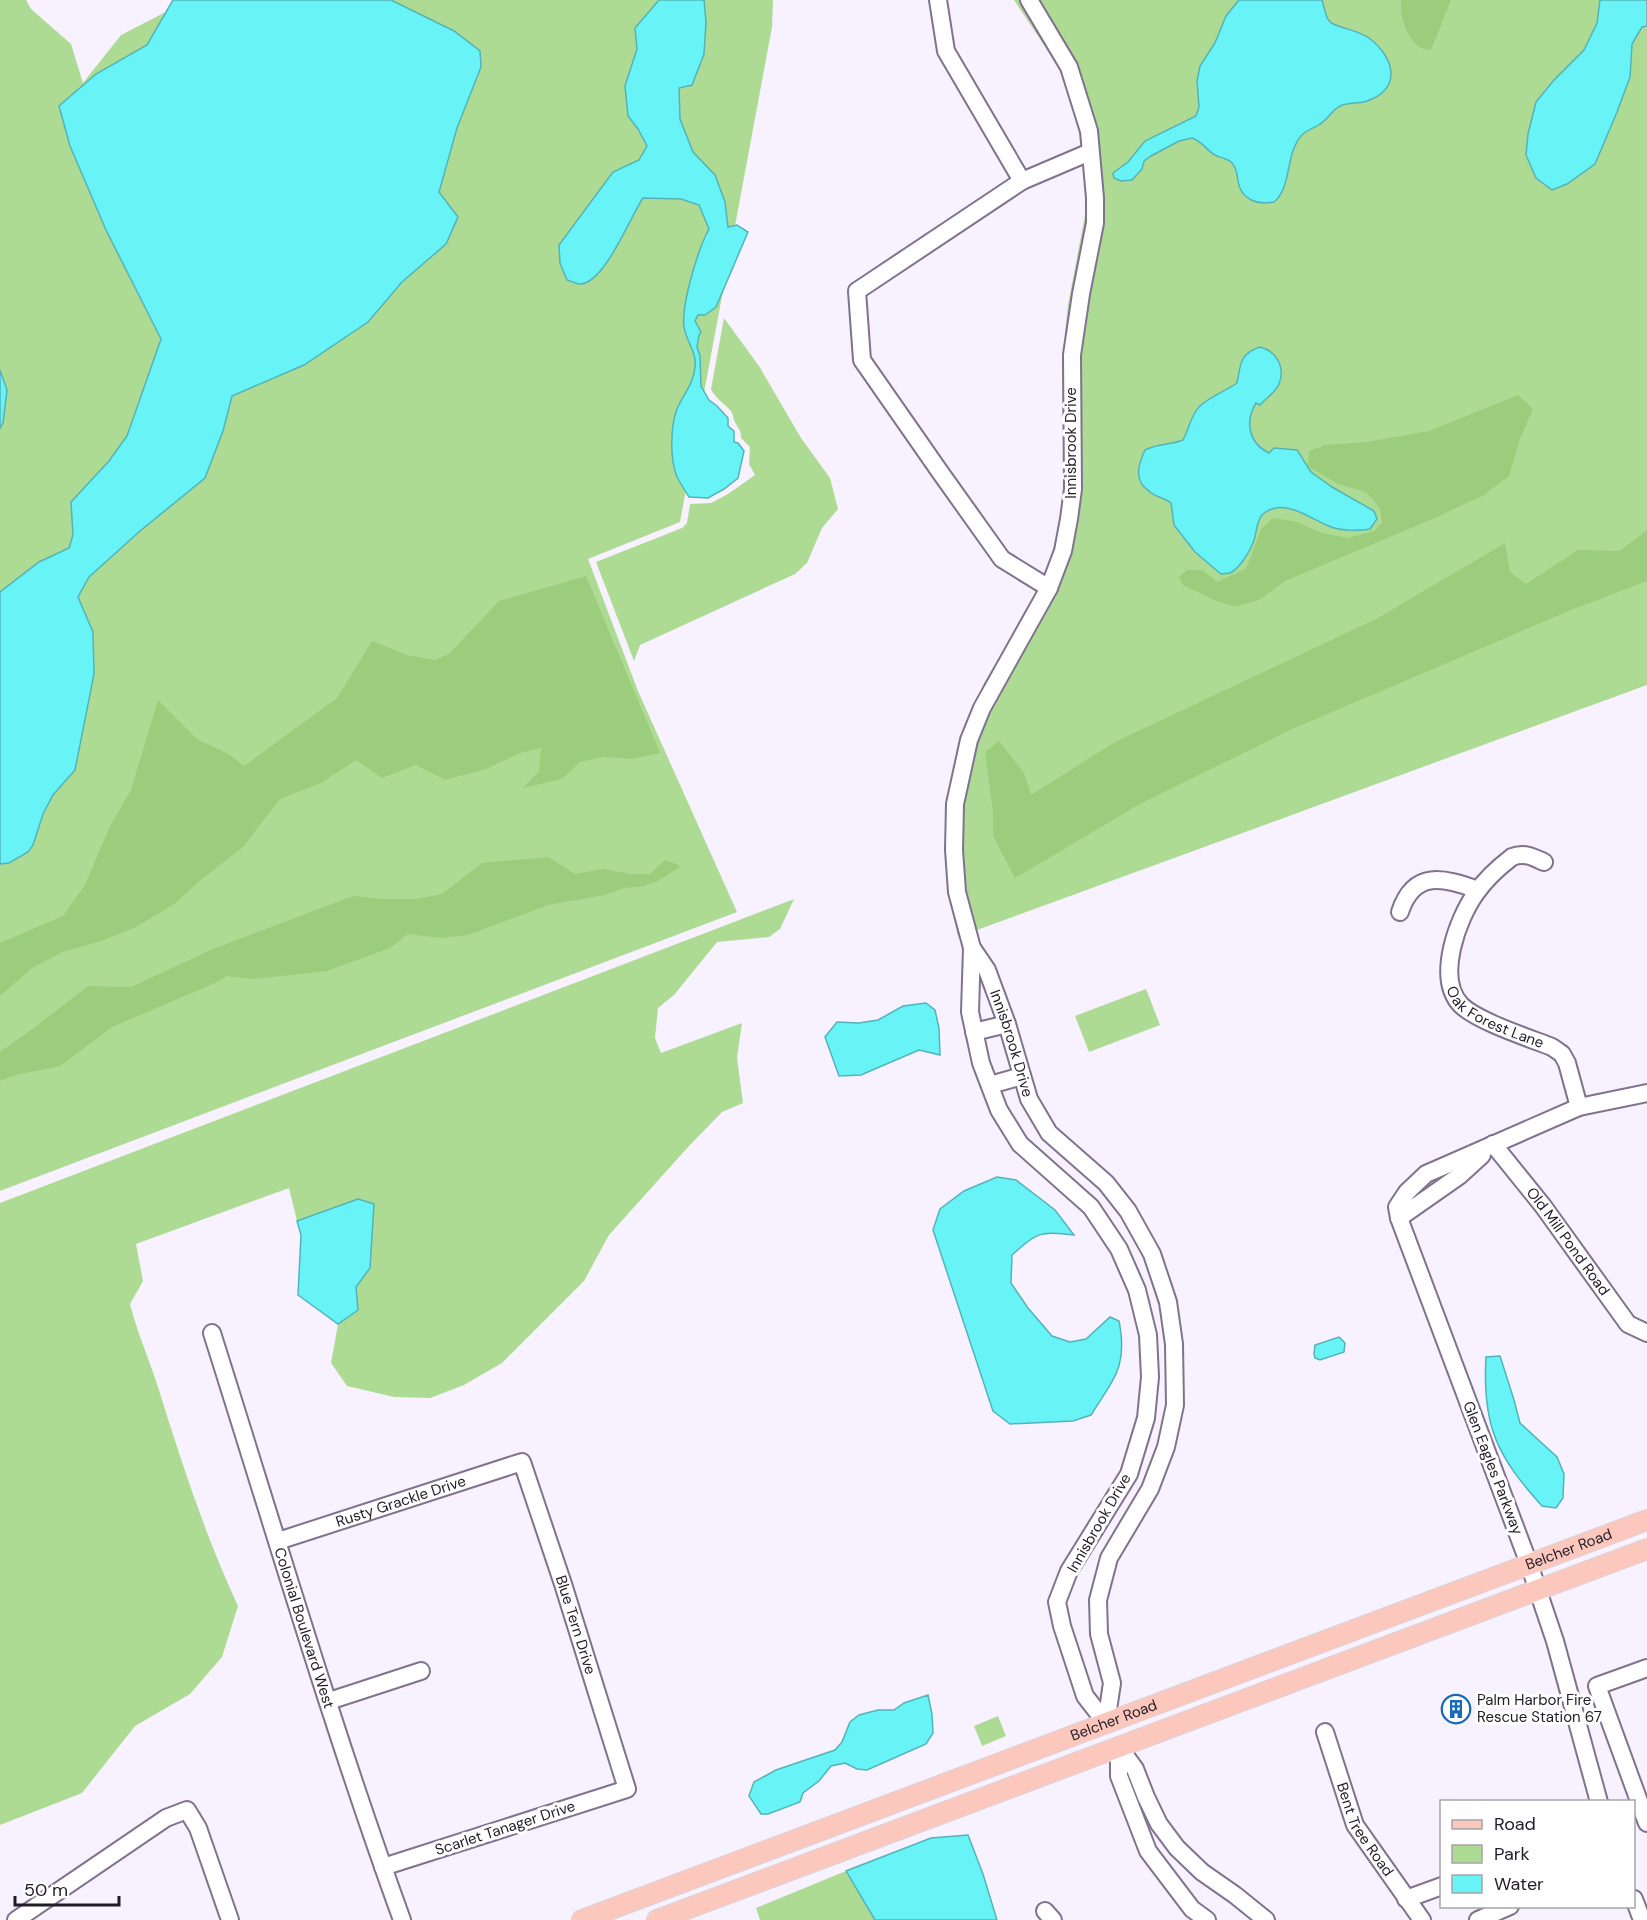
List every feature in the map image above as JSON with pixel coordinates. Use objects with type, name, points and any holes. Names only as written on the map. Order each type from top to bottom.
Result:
[{"type":"main road","name":"Belcher Road","points":[[582,1920],[1647,1520]]},
{"type":"main road","name":"Belcher Road","points":[[657,1920],[1647,1549]]},
{"type":"main road","points":[[1119,1747],[1127,1735],[1137,1728],[1190,1705],[1202,1696],[1210,1684]]},
{"type":"main road","points":[[1014,1786],[1037,1768],[1090,1748],[1102,1736],[1106,1723]]},
{"type":"street","points":[[938,0],[946,51],[1022,181]]},
{"type":"street","name":"Innisbrook Drive","points":[[1029,0],[1069,67],[1089,131],[1095,223],[1072,355],[1073,489],[1070,519],[1063,551],[1049,588],[982,708],[969,740],[955,804],[954,850],[957,892],[972,948],[970,1012],[981,1062],[999,1110],[1020,1144],[1091,1207],[1119,1249],[1137,1290],[1148,1335],[1150,1377],[1146,1418],[1129,1474],[1069,1570],[1057,1602],[1062,1626],[1085,1696],[1106,1723]]},
{"type":"street","points":[[1049,588],[1002,559],[862,360],[857,291],[1022,181],[1090,152]]},
{"type":"street","name":"Oak Forest Lane","points":[[1544,862],[1530,856],[1512,857],[1478,890],[1463,915],[1458,929],[1449,965],[1451,987],[1461,1005],[1475,1016],[1552,1047],[1562,1054],[1567,1063],[1579,1107]]},
{"type":"street","points":[[1400,912],[1407,894],[1425,881],[1444,880],[1478,890]]},
{"type":"street","name":"Innisbrook Drive","points":[[972,948],[987,970],[1007,1024],[1029,1099],[1049,1132],[1106,1183],[1128,1211],[1152,1254],[1168,1302],[1174,1344],[1175,1404],[1166,1447],[1150,1489],[1109,1558],[1098,1600],[1099,1634],[1112,1683],[1106,1723]]},
{"type":"street","points":[[974,1032],[1007,1024]]},
{"type":"street","points":[[990,1085],[1022,1076]]},
{"type":"street","points":[[1493,1144],[1579,1107],[1647,1093]]},
{"type":"street","name":"Glen Eagles Parkway","points":[[1493,1144],[1459,1176],[1398,1213],[1537,1590],[1558,1652],[1598,1800]]},
{"type":"street","name":"Old Mill Pond Road","points":[[1493,1144],[1543,1206],[1628,1324],[1647,1333]]},
{"type":"street","name":"Colonial Boulevard West","points":[[212,1334],[328,1701],[402,1920]]},
{"type":"street","name":"Rusty Grackle Drive","points":[[278,1541],[522,1462]]},
{"type":"street","name":"Blue Tern Drive","points":[[522,1462],[627,1789]]},
{"type":"street","points":[[1647,1668],[1597,1686],[1647,1823]]},
{"type":"street","points":[[328,1701],[420,1671]]},
{"type":"street","name":"Bent Tree Road","points":[[1325,1732],[1354,1825],[1422,1920]]},
{"type":"street","points":[[1119,1747],[1119,1776],[1148,1851],[1192,1909],[1207,1920]]},
{"type":"street","points":[[1119,1747],[1135,1769],[1159,1824],[1177,1848],[1202,1872],[1266,1920]]},
{"type":"street","name":"Scarlet Tanager Drive","points":[[383,1867],[627,1789]]},
{"type":"street","points":[[16,1920],[166,1818],[187,1810],[198,1828],[230,1920]]},
{"type":"street","points":[[1406,1899],[1440,1887]]},
{"type":"street","points":[[1635,1902],[1642,1920]]},
{"type":"street","points":[[1478,1920],[1505,1908]]},
{"type":"green space","points":[[0,0],[26,0],[31,9],[71,44],[83,83],[121,35],[189,0],[773,0],[772,27],[680,522],[588,559],[638,691],[737,912],[0,1191]]},
{"type":"green space","points":[[1014,0],[1647,0],[1647,685],[958,937],[948,894],[945,848],[947,801],[956,756],[969,717],[984,683],[1033,599],[1051,558],[1064,503],[1066,470],[1063,439],[1062,360],[1068,305],[1085,215],[1085,172],[1072,101],[1060,69]]},
{"type":"green space","points":[[1401,0],[1451,0],[1431,50],[1419,47],[1413,42],[1401,12]]},
{"type":"green space","points":[[724,318],[759,366],[801,438],[830,478],[838,509],[822,528],[807,563],[795,574],[640,645],[634,661],[596,562],[682,528],[687,523],[690,504],[711,503],[755,475],[749,464],[750,447],[741,438],[731,411],[711,389]]},
{"type":"green space","points":[[1518,395],[1533,409],[1520,439],[1509,476],[1484,495],[1285,581],[1259,600],[1235,607],[1183,585],[1179,577],[1187,570],[1202,570],[1217,582],[1246,569],[1261,529],[1273,518],[1297,522],[1322,533],[1348,538],[1374,531],[1382,523],[1380,508],[1366,492],[1338,484],[1308,466],[1309,451],[1325,445],[1367,442],[1429,431]]},
{"type":"green space","points":[[1647,530],[1647,581],[1571,610],[1290,730],[1138,805],[1015,878],[993,836],[993,811],[985,752],[999,741],[1024,773],[1031,795],[1115,742],[1378,618],[1505,543],[1510,572],[1526,584],[1578,550],[1620,551]]},
{"type":"green space","points":[[586,576],[660,753],[632,759],[603,757],[580,762],[562,779],[523,788],[539,771],[541,748],[520,753],[486,769],[445,780],[416,765],[382,778],[356,760],[321,783],[280,799],[242,848],[173,905],[136,927],[104,940],[63,952],[32,968],[0,996],[0,943],[63,916],[85,885],[110,826],[131,790],[158,700],[197,739],[230,755],[244,766],[337,698],[372,641],[407,655],[435,660],[449,654],[499,601]]},
{"type":"green space","points":[[548,857],[575,874],[603,869],[631,874],[650,874],[665,860],[681,866],[658,881],[644,886],[624,888],[605,895],[548,905],[468,935],[441,938],[408,934],[390,948],[327,971],[253,979],[227,976],[112,1027],[60,1066],[16,1075],[0,1081],[0,1052],[88,986],[131,987],[213,949],[353,896],[416,899],[442,894],[482,863]]},
{"type":"green space","points":[[794,899],[780,929],[769,937],[717,942],[674,995],[658,1008],[655,1038],[661,1053],[742,1023],[737,1058],[743,1103],[722,1112],[609,1235],[584,1281],[502,1363],[464,1385],[430,1398],[394,1397],[347,1386],[331,1363],[338,1324],[358,1310],[356,1287],[370,1267],[358,1199],[297,1221],[289,1188],[136,1244],[143,1281],[130,1304],[194,1498],[238,1606],[222,1657],[190,1694],[135,1726],[82,1793],[0,1825],[0,1203]]},
{"type":"green space","points":[[1146,989],[1160,1025],[1089,1052],[1075,1016]]},
{"type":"green space","points":[[998,1716],[1006,1736],[982,1746],[974,1726]]},
{"type":"green space","points":[[846,1871],[875,1920],[760,1920],[756,1908]]},
{"type":"water","points":[[173,0],[391,0],[454,31],[480,51],[481,67],[457,128],[439,192],[458,217],[446,244],[402,282],[368,322],[304,365],[232,396],[223,431],[205,478],[140,531],[89,577],[78,597],[93,632],[94,674],[75,770],[53,795],[28,852],[9,863],[0,864],[0,592],[39,562],[69,548],[73,535],[71,502],[109,461],[127,436],[161,339],[106,230],[70,146],[59,106],[96,74],[147,45]]},
{"type":"water","points":[[659,0],[704,0],[706,22],[704,54],[692,85],[679,88],[680,119],[693,152],[715,175],[725,202],[728,227],[737,225],[748,232],[716,307],[705,315],[698,315],[695,321],[701,332],[697,347],[700,356],[701,386],[709,400],[728,418],[728,426],[734,431],[734,442],[738,443],[744,451],[738,478],[708,498],[689,497],[677,477],[672,443],[677,409],[690,384],[695,367],[694,356],[685,332],[684,317],[691,277],[709,229],[699,205],[681,199],[643,198],[616,248],[599,273],[589,281],[580,284],[567,280],[560,263],[559,245],[613,172],[639,160],[647,146],[628,116],[625,86],[637,49],[635,28]]},
{"type":"water","points":[[1239,0],[1322,0],[1327,18],[1331,23],[1364,35],[1384,54],[1391,72],[1386,88],[1367,101],[1340,106],[1323,122],[1303,134],[1293,152],[1284,188],[1274,202],[1256,202],[1246,197],[1242,193],[1236,169],[1232,163],[1215,155],[1192,138],[1179,141],[1151,156],[1144,161],[1142,169],[1132,180],[1121,181],[1114,178],[1113,173],[1128,162],[1145,141],[1196,116],[1199,107],[1197,81],[1200,66],[1215,43],[1226,16]]},
{"type":"water","points":[[1600,0],[1647,0],[1647,26],[1642,27],[1632,44],[1630,77],[1595,164],[1567,184],[1552,190],[1536,178],[1526,155],[1528,134],[1536,102],[1584,50],[1597,23]]},
{"type":"water","points":[[1260,347],[1275,356],[1280,366],[1281,378],[1275,390],[1260,405],[1256,403],[1250,417],[1250,431],[1253,438],[1262,449],[1269,453],[1274,448],[1297,450],[1311,472],[1374,511],[1377,519],[1370,529],[1343,530],[1333,528],[1290,509],[1269,510],[1258,521],[1253,543],[1237,568],[1229,573],[1221,574],[1195,552],[1174,525],[1171,503],[1145,488],[1138,472],[1145,450],[1183,440],[1197,409],[1237,383],[1242,360],[1248,353]]},
{"type":"water","points":[[0,370],[7,390],[3,423],[0,428]]},
{"type":"water","points":[[926,1003],[935,1010],[939,1028],[940,1055],[919,1050],[861,1075],[839,1076],[825,1037],[837,1022],[859,1023],[878,1020],[903,1006]]},
{"type":"water","points":[[997,1177],[1016,1180],[1055,1210],[1074,1235],[1053,1233],[1040,1235],[1012,1255],[1011,1283],[1028,1308],[1052,1336],[1070,1342],[1086,1339],[1110,1317],[1119,1321],[1122,1350],[1120,1361],[1112,1381],[1091,1415],[1073,1421],[1010,1424],[993,1411],[933,1230],[940,1209],[964,1191]]},
{"type":"water","points":[[358,1199],[374,1204],[370,1268],[356,1287],[358,1310],[338,1324],[298,1295],[301,1235],[297,1221]]},
{"type":"water","points":[[1339,1337],[1345,1343],[1344,1352],[1320,1360],[1315,1358],[1315,1345]]},
{"type":"water","points":[[1500,1356],[1520,1423],[1557,1457],[1564,1474],[1563,1498],[1556,1508],[1542,1506],[1503,1455],[1496,1439],[1487,1402],[1486,1357]]},
{"type":"water","points":[[928,1695],[933,1733],[926,1744],[867,1770],[857,1769],[845,1763],[831,1766],[819,1781],[803,1793],[800,1802],[768,1814],[761,1814],[749,1796],[754,1782],[776,1770],[835,1750],[842,1742],[850,1722],[859,1715],[878,1710],[894,1710],[904,1703]]},
{"type":"water","points":[[968,1835],[997,1920],[875,1920],[846,1871],[931,1838]]},
{"type":"place","name":"Palm Harbor Fire Rescue Station 67","points":[[1456,1709]]}]
